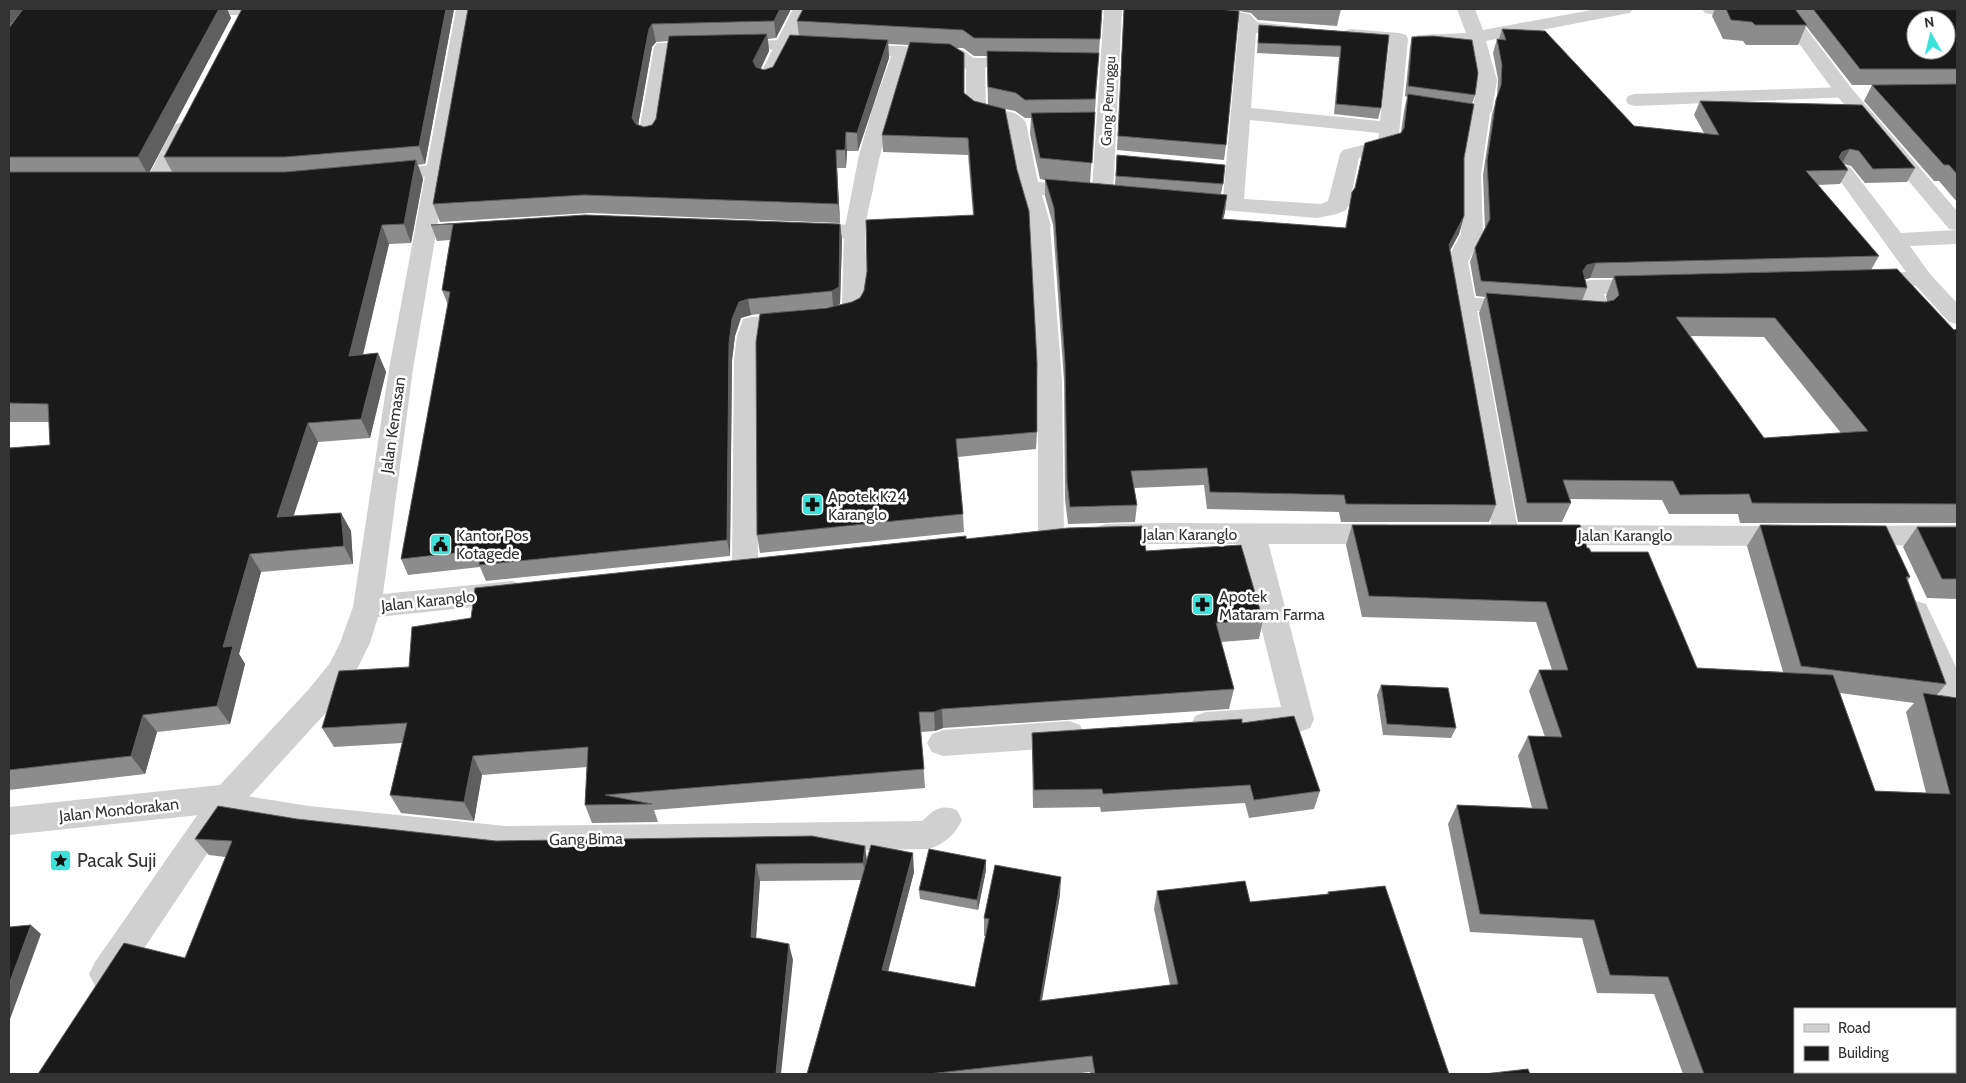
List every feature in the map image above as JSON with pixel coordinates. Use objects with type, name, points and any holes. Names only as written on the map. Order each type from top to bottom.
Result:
[{"type":"street","points":[[217,10],[240,19],[345,11],[346,9]]},
{"type":"street","name":"Jalan Kemasan","points":[[89,1001],[225,802],[320,698],[340,671],[354,643],[367,607],[401,369],[434,231],[435,171],[465,9]]},
{"type":"street","points":[[767,80],[802,9]]},
{"type":"street","name":"Gang Perunggu","points":[[1029,187],[1111,194],[1114,158],[1096,125],[1110,64],[1114,9]]},
{"type":"street","points":[[1408,104],[1476,114],[1481,113],[1487,80],[1466,9]]},
{"type":"street","points":[[1333,34],[1399,39],[1455,40],[1624,9]]},
{"type":"street","points":[[1711,9],[1781,15],[1790,19],[1845,93],[1957,224]]},
{"type":"street","points":[[1216,16],[1244,18],[1248,21],[1242,113],[1226,168],[1233,204]]},
{"type":"street","points":[[1248,27],[1314,32]]},
{"type":"street","points":[[1168,199],[1317,212],[1329,210],[1338,205],[1350,154],[1388,145],[1389,128],[1408,104],[1399,39]]},
{"type":"street","points":[[783,45],[956,54],[970,63],[975,67],[976,109],[984,114],[1008,117],[1028,126],[1029,187],[1040,226]]},
{"type":"street","points":[[1845,93],[1873,93]]},
{"type":"street","points":[[156,183],[191,112]]},
{"type":"street","points":[[1242,113],[1389,128]]},
{"type":"street","points":[[360,177],[435,171]]},
{"type":"street","points":[[1842,171],[1895,240],[1922,279],[1957,317]]},
{"type":"street","points":[[785,229],[854,232]]},
{"type":"street","points":[[1895,240],[1957,237]]},
{"type":"street","points":[[1853,281],[1922,279]]},
{"type":"street","points":[[1464,304],[1597,313],[1590,287],[1666,285]]},
{"type":"street","name":"Jalan Karanglo","points":[[1040,537],[1169,533],[1408,534]]},
{"type":"street","points":[[1180,727],[1299,719],[1252,534]]},
{"type":"street","name":"Jalan Karanglo","points":[[1477,535],[1823,536],[1887,548],[1957,535]]},
{"type":"street","points":[[716,570],[774,564]]},
{"type":"street","name":"Jalan Karanglo","points":[[367,607],[540,589]]},
{"type":"street","points":[[1907,592],[1957,701]]},
{"type":"street","points":[[943,743],[1091,733]]},
{"type":"street","name":"Gang Bima","points":[[225,802],[309,820],[505,841],[929,835],[946,820]]},
{"type":"street","name":"Jalan Mondorakan","points":[[9,821],[225,802]]},
{"type":"lane","points":[[648,137],[657,92],[662,47],[783,45]]},
{"type":"lane","points":[[745,567],[747,417],[745,385],[746,352],[751,324],[838,316],[853,309],[856,296],[854,232],[869,156],[881,110],[902,51]]},
{"type":"lane","points":[[970,63],[1040,63]]},
{"type":"lane","points":[[1090,64],[1110,64]]},
{"type":"lane","points":[[1635,100],[1845,93]]},
{"type":"lane","points":[[1481,113],[1471,175],[1472,234],[1457,262],[1506,535]]},
{"type":"lane","points":[[1040,226],[1050,381],[1040,537]]},
{"type":"building","points":[[23,9],[219,9],[138,157],[9,157],[9,28]]},
{"type":"building","points":[[242,9],[446,9],[419,146],[285,157],[164,157]]},
{"type":"building","points":[[468,9],[780,9],[774,21],[652,24],[649,29],[632,118],[636,124],[644,127],[652,125],[656,119],[669,36],[767,34],[753,61],[756,67],[764,70],[773,67],[790,35],[888,40],[857,133],[846,132],[845,150],[836,150],[838,204],[584,195],[433,204]]},
{"type":"building","points":[[803,9],[1102,9],[1100,39],[974,38],[963,30],[797,21]]},
{"type":"building","points":[[1124,9],[1219,9],[1239,11],[1226,145],[1118,136]]},
{"type":"building","points":[[1726,9],[1795,9],[1807,25],[1755,25],[1752,22],[1731,20]]},
{"type":"building","points":[[1813,9],[1957,9],[1957,69],[1860,69]]},
{"type":"building","points":[[1259,25],[1389,35],[1381,108],[1336,104],[1341,46],[1258,43]]},
{"type":"building","points":[[1502,29],[1545,31],[1634,126],[1719,135],[1700,101],[1862,105],[1915,168],[1873,169],[1859,151],[1850,149],[1842,152],[1839,157],[1848,170],[1806,171],[1879,256],[1596,263],[1587,265],[1583,271],[1587,288],[1481,281],[1475,248],[1490,219],[1487,161],[1496,100],[1501,85],[1502,65],[1497,39],[1506,40]]},
{"type":"building","points":[[1433,36],[1472,40],[1478,73],[1475,95],[1408,86],[1412,37]]},
{"type":"building","points":[[910,42],[950,44],[964,53],[964,93],[974,101],[1005,109],[1017,170],[1029,211],[1037,363],[1037,432],[956,439],[963,514],[757,535],[756,342],[760,314],[827,308],[852,302],[860,298],[864,291],[867,271],[866,220],[974,215],[968,138],[882,135]]},
{"type":"building","points":[[987,51],[1099,53],[1095,99],[1025,100],[1016,93],[988,87]]},
{"type":"building","points":[[1957,84],[1957,174],[1949,165],[1944,165],[1872,85]]},
{"type":"building","points":[[1408,94],[1474,104],[1464,158],[1464,216],[1449,245],[1496,505],[1346,504],[1344,495],[1210,492],[1207,468],[1131,471],[1137,505],[1070,507],[1067,482],[1065,363],[1054,208],[1045,179],[1227,195],[1222,219],[1346,228],[1352,192],[1355,188],[1365,143],[1401,133],[1404,128]]},
{"type":"building","points":[[1095,112],[1092,163],[1040,158],[1031,113]]},
{"type":"building","points":[[1117,155],[1225,165],[1223,184],[1116,176]]},
{"type":"building","points":[[416,160],[404,224],[382,225],[349,356],[378,353],[361,419],[308,423],[277,517],[341,513],[344,546],[250,554],[223,647],[233,646],[217,706],[143,715],[131,756],[9,770],[9,448],[50,445],[48,404],[9,403],[9,172],[285,172]]},
{"type":"building","points":[[585,215],[840,224],[839,287],[832,291],[748,299],[739,302],[732,319],[729,344],[727,540],[479,565],[481,550],[401,559],[450,292],[442,290],[453,224],[431,225]]},
{"type":"building","points":[[1897,269],[1954,330],[1957,329],[1957,504],[1752,503],[1749,494],[1680,495],[1673,481],[1563,480],[1571,503],[1527,503],[1486,293],[1605,302],[1614,300],[1619,295],[1614,276]],"holes":[[[1676,317],[1775,318],[1868,431],[1764,438]]]},
{"type":"building","points":[[1352,525],[1580,525],[1587,548],[1591,552],[1648,552],[1697,668],[1833,675],[1875,791],[1950,794],[1923,693],[1957,698],[1957,1074],[1704,1074],[1668,977],[1610,975],[1594,920],[1480,914],[1457,805],[1548,809],[1528,736],[1562,737],[1539,670],[1568,670],[1546,602],[1369,596]]},
{"type":"building","points":[[1760,525],[1886,526],[1910,577],[1906,577],[1946,684],[1801,666]]},
{"type":"building","points":[[1142,526],[1146,551],[1241,545],[1263,620],[1216,623],[1234,689],[919,712],[924,769],[605,795],[652,804],[585,805],[588,747],[473,756],[464,802],[390,795],[407,723],[322,728],[339,671],[409,667],[412,627],[471,618],[475,588],[966,536],[966,539],[1068,528]]},
{"type":"building","points":[[1917,527],[1957,527],[1957,579],[1942,579]]},
{"type":"building","points":[[1381,685],[1448,688],[1456,728],[1387,724]]},
{"type":"building","points":[[1294,716],[1320,791],[1254,800],[1250,785],[1103,794],[1102,789],[1034,790],[1032,733],[1242,719],[1242,723]]},
{"type":"building","points":[[218,806],[297,819],[496,841],[812,836],[865,846],[863,863],[756,864],[751,937],[789,944],[776,1074],[38,1074],[124,943],[185,958],[232,841],[195,839]]},
{"type":"building","points":[[871,845],[913,853],[882,970],[975,987],[989,919],[984,918],[995,865],[1061,877],[1040,1001],[1178,984],[1157,891],[1245,881],[1250,902],[1385,886],[1449,1074],[1095,1074],[1092,1056],[928,1074],[807,1074]]},
{"type":"building","points":[[929,849],[986,860],[977,900],[919,890]]},
{"type":"building","points":[[31,925],[9,984],[9,927]]},
{"type":"building","points":[[1528,1069],[1530,1074],[1484,1074]]},
{"type":"place","name":"Apotek K24 Karanglo","points":[[812,505]]},
{"type":"place","name":"Kantor Pos Kotagede","points":[[440,544]]},
{"type":"place","name":"Apotek Mataram Farma","points":[[1203,605]]},
{"type":"place","name":"Pacak Suji","points":[[61,860]]}]
